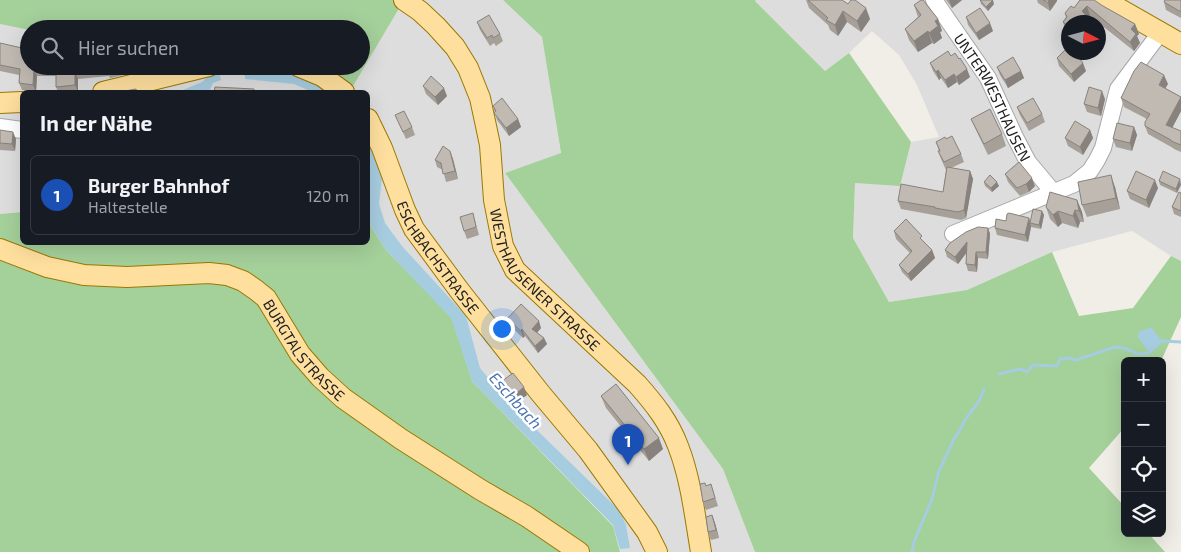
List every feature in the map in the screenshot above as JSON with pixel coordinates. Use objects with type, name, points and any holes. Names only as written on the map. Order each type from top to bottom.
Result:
[{"type":"main road","name":"WESTHAUSENER STRASSE","points":[[404,0],[420,11],[436,26],[455,47],[468,68],[480,98],[490,145],[494,200],[503,246],[515,270],[637,384],[654,404],[670,430],[679,447],[689,483],[701,552]]},
{"type":"main road","points":[[1104,0],[1181,44]]},
{"type":"main road","points":[[110,90],[172,75]]},
{"type":"main road","points":[[320,75],[341,90]]},
{"type":"main road","points":[[0,103],[20,102]]},
{"type":"main road","name":"ESCHBACHSTRASSE","points":[[370,123],[382,148],[414,229],[459,290],[588,450],[648,532],[657,552]]},
{"type":"main road","name":"BURGTALSTRASSE","points":[[0,249],[47,267],[84,275],[127,277],[208,273],[227,275],[252,286],[266,298],[300,354],[342,398],[401,439],[526,516],[579,552]]},
{"type":"street","name":"UNTERWESTHAUSEN","points":[[934,0],[988,78],[1028,162],[1054,193]]},
{"type":"street","points":[[953,234],[1074,184],[1090,171],[1102,148],[1118,89],[1160,33]]},
{"type":"street","points":[[0,127],[20,130]]},
{"type":"shaded area","points":[[404,0],[503,0],[542,37],[561,154],[505,173],[723,469],[755,552],[620,552],[613,525],[472,381],[451,318],[386,250],[370,219],[370,90],[350,90],[359,75],[370,75],[370,56]]},
{"type":"shaded area","points":[[756,0],[1181,0],[1181,261],[1132,231],[1052,252],[967,290],[889,302],[853,238],[855,183],[900,185],[911,142],[939,137],[917,85],[899,55],[872,31],[849,53],[825,71]]},
{"type":"shaded area","points":[[0,24],[20,28],[20,75],[327,75],[348,90],[20,90],[20,212],[0,214]]},
{"type":"green space","points":[[0,0],[404,0],[370,57],[370,20],[20,20],[20,28],[0,24]]},
{"type":"green space","points":[[503,0],[756,0],[825,71],[849,53],[911,142],[900,186],[855,183],[853,238],[889,302],[967,290],[1052,252],[1079,316],[1133,308],[1171,256],[1181,261],[1181,317],[1163,357],[1121,357],[1121,432],[1089,468],[1121,503],[1121,537],[1152,537],[1165,552],[755,552],[723,469],[505,173],[561,153],[542,37]]},
{"type":"green space","points":[[328,75],[359,75],[351,90]]},
{"type":"green space","points":[[20,212],[20,245],[370,245],[370,225],[386,250],[452,318],[472,381],[613,526],[620,552],[0,552],[0,214]]},
{"type":"water","points":[[220,75],[221,80],[213,83],[210,90],[183,90],[202,82],[208,77]]},
{"type":"water","points":[[245,75],[297,75],[327,90],[308,90],[294,84],[245,79]]},
{"type":"water","points":[[370,141],[382,178],[379,204],[385,223],[402,246],[466,316],[480,368],[507,401],[620,511],[626,525],[630,548],[620,549],[613,525],[472,381],[451,318],[386,250],[370,225]]},
{"type":"water","points":[[1152,328],[1162,341],[1149,353],[1138,337],[1138,332]]},
{"type":"building","points":[[808,0],[842,0],[848,4],[851,0],[855,0],[866,8],[857,21],[843,11],[835,25],[826,20],[828,18]]},
{"type":"building","points":[[921,0],[938,19],[935,21],[938,26],[914,41],[905,29],[921,15],[914,5]]},
{"type":"building","points":[[980,0],[993,0],[986,7]]},
{"type":"building","points":[[1080,0],[1094,0],[1135,24],[1131,29],[1136,34],[1130,42],[1106,22],[1106,15],[1098,15],[1087,6],[1082,11],[1086,15],[1066,15],[1065,13],[1071,6],[1074,8]]},
{"type":"building","points":[[1165,0],[1181,0],[1181,12],[1164,2]]},
{"type":"building","points":[[980,8],[990,23],[976,33],[966,17]]},
{"type":"building","points":[[489,15],[500,34],[493,38],[492,35],[487,38],[477,22]]},
{"type":"building","points":[[0,43],[20,48],[20,69],[0,65]]},
{"type":"building","points":[[948,51],[951,56],[955,53],[967,69],[956,77],[954,74],[945,80],[930,63]]},
{"type":"building","points":[[1061,54],[1061,60],[1081,60],[1083,63],[1071,74],[1057,58]]},
{"type":"building","points":[[1013,57],[1021,71],[1005,80],[997,67]]},
{"type":"building","points":[[1141,62],[1164,75],[1159,85],[1181,97],[1166,125],[1181,131],[1181,145],[1145,126],[1145,122],[1150,114],[1121,98],[1134,71]]},
{"type":"building","points":[[20,69],[20,75],[34,75],[33,85],[19,83]]},
{"type":"building","points":[[56,75],[75,75],[75,85],[56,87]]},
{"type":"building","points":[[431,76],[444,88],[435,97],[423,86]]},
{"type":"building","points":[[215,87],[254,89],[254,90],[214,90]]},
{"type":"building","points":[[1089,87],[1102,91],[1098,108],[1084,104]]},
{"type":"building","points":[[502,98],[518,119],[506,128],[494,113],[496,111],[493,106]]},
{"type":"building","points":[[1033,98],[1042,114],[1027,123],[1017,107]]},
{"type":"building","points":[[990,109],[1002,134],[984,144],[971,119]]},
{"type":"building","points":[[404,111],[412,127],[403,132],[395,115]]},
{"type":"building","points":[[1075,121],[1090,130],[1080,147],[1065,138]]},
{"type":"building","points":[[1117,123],[1134,127],[1130,143],[1113,139]]},
{"type":"building","points":[[0,130],[13,132],[12,144],[0,143]]},
{"type":"building","points":[[952,136],[961,154],[944,162],[936,142],[945,137],[946,139]]},
{"type":"building","points":[[443,146],[450,151],[455,171],[443,174],[441,163],[435,160]]},
{"type":"building","points":[[1019,162],[1032,178],[1026,184],[1017,188],[1005,174]]},
{"type":"building","points":[[947,167],[970,171],[964,210],[958,212],[898,201],[901,184],[943,192]]},
{"type":"building","points":[[1136,171],[1155,180],[1146,200],[1127,191]]},
{"type":"building","points":[[1163,171],[1180,179],[1176,189],[1159,181]]},
{"type":"building","points":[[990,175],[997,182],[991,188],[984,182]]},
{"type":"building","points":[[1111,175],[1116,198],[1082,205],[1078,182]]},
{"type":"building","points":[[1050,192],[1077,200],[1079,211],[1075,210],[1073,216],[1058,211],[1053,215],[1046,207]]},
{"type":"building","points":[[1179,192],[1181,193],[1181,211],[1172,207]]},
{"type":"building","points":[[1033,209],[1042,211],[1039,225],[1030,223]]},
{"type":"building","points":[[473,213],[476,227],[464,231],[460,217]]},
{"type":"building","points":[[1007,214],[1029,218],[1025,235],[995,228],[996,219],[1006,221]]},
{"type":"building","points":[[906,219],[932,250],[908,274],[899,265],[912,251],[894,231]]},
{"type":"building","points":[[978,227],[988,228],[986,252],[976,252],[975,265],[966,264],[967,242],[955,257],[945,250],[950,243],[966,232]]},
{"type":"building","points":[[521,304],[539,321],[532,329],[544,338],[535,346],[522,329],[521,331],[507,319]]},
{"type":"building","points":[[513,373],[524,387],[513,396],[502,381]]},
{"type":"building","points":[[616,384],[659,438],[644,449],[601,396]]},
{"type":"building","points":[[705,483],[706,486],[711,484],[715,498],[703,502],[700,484]]},
{"type":"building","points":[[712,515],[716,530],[708,532],[706,517]]},
{"type":"waterway","points":[[999,374],[1020,369],[1027,372],[1033,365],[1057,366],[1060,359],[1069,358],[1076,360],[1115,347],[1124,348],[1138,354],[1149,353],[1162,341],[1181,342]]},
{"type":"waterway","points":[[912,552],[914,542],[932,499],[939,471],[954,439],[979,401],[984,389]]},
{"type":"place","name":"Burger Bahnhof","points":[[628,465]]},
{"type":"water label","name":"Eschbach","points":[[516,400]]}]
